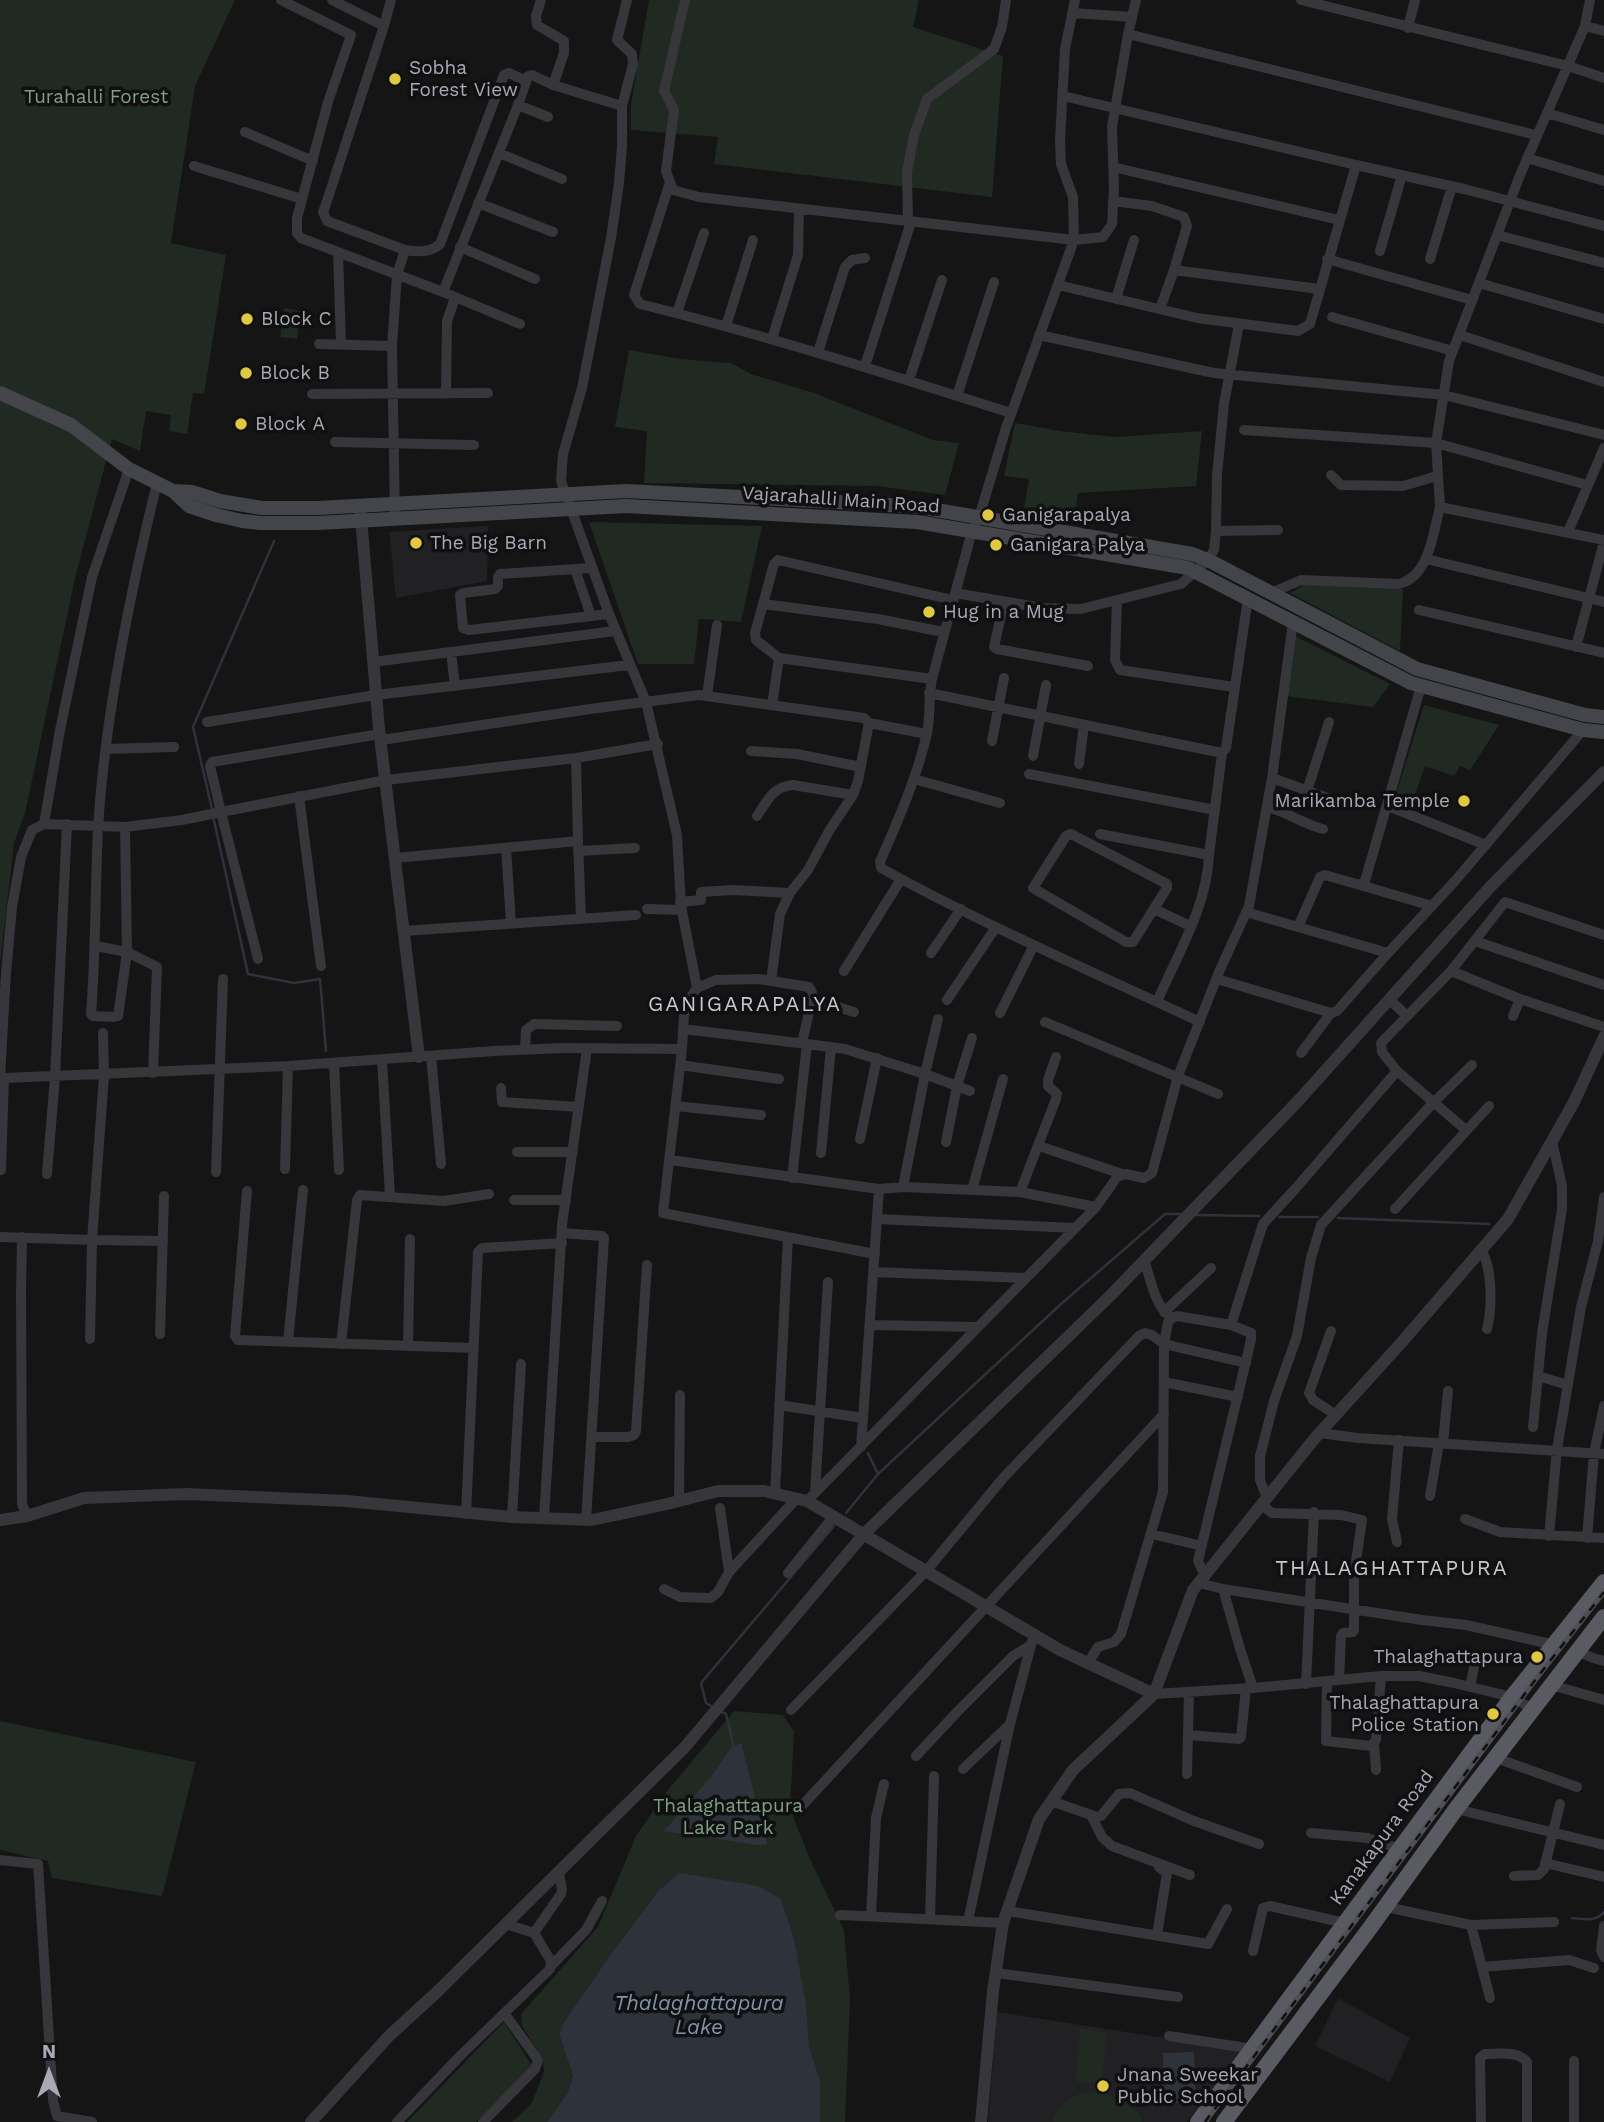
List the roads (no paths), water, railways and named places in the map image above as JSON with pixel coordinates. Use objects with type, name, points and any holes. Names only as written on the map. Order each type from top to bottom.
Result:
[{"type":"highway","name":"Kanakapura Road","points":[[1202,2117],[1512,1698],[1604,1582]]},
{"type":"highway","points":[[1225,2122],[1456,1809],[1604,1617]]},
{"type":"main road","name":"Vajarahalli Main Road","points":[[0,393],[71,425],[129,470],[173,491],[189,506],[242,521],[288,524],[360,513],[395,511],[626,506],[917,522],[1188,568],[1411,683],[1583,730],[1604,732]]},
{"type":"main road","name":"Vajarahalli Main Road","points":[[395,511],[565,494],[626,491],[919,507],[979,517],[1192,554],[1417,669],[1585,715],[1603,715]]},
{"type":"street","points":[[281,0],[351,35],[328,102],[302,199],[297,233],[301,238],[433,286],[520,324]]},
{"type":"street","points":[[332,0],[384,26]]},
{"type":"street","points":[[391,0],[323,212],[327,221],[405,250],[429,251],[440,244],[504,75],[507,73],[526,81]]},
{"type":"street","points":[[541,0],[536,16],[537,25],[564,41],[564,53],[553,85]]},
{"type":"street","points":[[627,0],[617,40],[632,54],[633,64],[622,106],[619,183],[582,388],[563,454],[561,481],[615,631],[646,702],[658,744],[677,835],[681,906],[697,988]]},
{"type":"street","points":[[685,0],[664,91],[674,110],[666,171],[673,190],[683,194],[799,209],[1074,240],[1103,237],[1112,224],[1112,127],[1136,0]]},
{"type":"street","points":[[865,366],[909,222],[907,172],[914,135],[927,99],[994,49],[1002,27],[1006,0]]},
{"type":"street","points":[[1075,0],[1065,49],[1061,164],[1073,197],[1074,240],[1011,413],[979,517],[972,531],[932,679],[927,733],[914,779],[880,862],[881,868],[996,927],[1199,1022]]},
{"type":"street","points":[[1300,0],[1568,66],[1604,78]]},
{"type":"street","points":[[1408,28],[1415,0]]},
{"type":"street","points":[[1271,593],[1301,580],[1399,584],[1414,578],[1426,559],[1440,507],[1436,443],[1449,361],[1536,135],[1585,26],[1590,0]]},
{"type":"street","points":[[1073,13],[1132,17]]},
{"type":"street","points":[[1585,26],[1604,32]]},
{"type":"street","points":[[1128,34],[1536,135]]},
{"type":"street","points":[[443,292],[528,76],[532,75],[553,85],[622,106]]},
{"type":"street","points":[[1063,96],[1452,186],[1604,226]]},
{"type":"street","points":[[518,105],[548,117]]},
{"type":"street","points":[[1546,113],[1604,130]]},
{"type":"street","points":[[245,132],[313,161]]},
{"type":"street","points":[[499,153],[562,179]]},
{"type":"street","points":[[1527,158],[1604,181]]},
{"type":"street","points":[[1058,285],[1197,318],[1298,331],[1310,324],[1356,165]]},
{"type":"street","points":[[194,166],[302,199]]},
{"type":"street","points":[[1113,167],[1339,219]]},
{"type":"street","points":[[1380,251],[1402,175]]},
{"type":"street","points":[[670,182],[634,295],[640,304],[818,352],[1011,413]]},
{"type":"street","points":[[1430,259],[1452,186]]},
{"type":"street","points":[[1113,201],[1152,206],[1184,217],[1187,226],[1160,310]]},
{"type":"street","points":[[478,203],[553,232]]},
{"type":"street","points":[[772,340],[798,255],[799,209]]},
{"type":"street","points":[[677,313],[704,233]]},
{"type":"street","points":[[1497,235],[1604,263]]},
{"type":"street","points":[[726,326],[753,240]]},
{"type":"street","points":[[1116,299],[1134,240]]},
{"type":"street","points":[[460,247],[535,279]]},
{"type":"street","points":[[395,511],[392,346],[397,275],[405,250]]},
{"type":"street","points":[[338,252],[341,344]]},
{"type":"street","points":[[818,352],[845,267],[852,260],[865,258]]},
{"type":"street","points":[[1327,259],[1472,300]]},
{"type":"street","points":[[1174,270],[1319,289]]},
{"type":"street","points":[[909,380],[942,280]]},
{"type":"street","points":[[957,396],[994,282]]},
{"type":"street","points":[[1479,282],[1604,318]]},
{"type":"street","points":[[446,394],[447,321],[456,298]]},
{"type":"street","points":[[1332,317],[1453,351]]},
{"type":"street","points":[[932,679],[779,658],[756,640],[755,633],[774,564],[778,560],[954,596],[1067,610],[1081,609],[1181,584],[1208,560],[1214,550],[1217,475],[1228,375],[1239,324]]},
{"type":"street","points":[[1040,335],[1214,373],[1444,395],[1604,435]]},
{"type":"street","points":[[1460,335],[1604,382]]},
{"type":"street","points":[[319,344],[392,346]]},
{"type":"street","points":[[312,394],[488,393]]},
{"type":"street","points":[[1244,430],[1436,443],[1587,485]]},
{"type":"street","points":[[335,442],[474,445]]},
{"type":"street","points":[[1568,532],[1604,449]]},
{"type":"street","points":[[44,824],[60,730],[92,577],[129,470]]},
{"type":"street","points":[[1331,475],[1341,485],[1383,487],[1403,486],[1437,476]]},
{"type":"street","points":[[125,827],[127,952],[118,1016],[93,1016],[99,827],[106,748],[139,553],[157,483]]},
{"type":"street","points":[[1440,507],[1604,541],[1576,647]]},
{"type":"street","points":[[360,513],[380,737],[404,931],[441,1164]]},
{"type":"street","points":[[1216,531],[1279,530]]},
{"type":"street","points":[[1426,559],[1604,602]]},
{"type":"street","points":[[592,568],[500,574],[495,589],[461,594],[463,628],[469,630],[609,614]]},
{"type":"street","points":[[575,569],[591,616]]},
{"type":"street","points":[[1157,1002],[1203,897],[1208,876],[1222,753],[1226,747],[1248,598]]},
{"type":"street","points":[[1117,600],[1115,660],[1120,670],[1234,687]]},
{"type":"street","points":[[1004,602],[994,647],[1088,666]]},
{"type":"street","points":[[763,604],[878,619],[943,632]]},
{"type":"street","points":[[1419,610],[1604,653]]},
{"type":"street","points":[[1039,1146],[1122,1174],[1144,1178],[1152,1173],[1178,1076],[1246,912],[1272,778],[1293,622]]},
{"type":"street","points":[[706,696],[717,625]]},
{"type":"street","points":[[373,662],[615,631]]},
{"type":"street","points":[[451,652],[455,686]]},
{"type":"street","points":[[772,705],[779,658]]},
{"type":"street","points":[[207,722],[376,695],[629,665]]},
{"type":"street","points":[[992,741],[1004,678]]},
{"type":"street","points":[[1033,756],[1046,685]]},
{"type":"street","points":[[1360,885],[1365,881],[1388,806],[1421,686]]},
{"type":"street","points":[[929,693],[1222,753]]},
{"type":"street","points":[[258,959],[221,812],[212,762],[699,695],[864,718],[869,723],[927,733]]},
{"type":"street","points":[[1307,791],[1329,722]]},
{"type":"street","points":[[771,981],[780,914],[790,893],[808,870],[853,795],[869,723]]},
{"type":"street","points":[[1079,765],[1084,725]]},
{"type":"street","points":[[1301,1053],[1331,1013],[1337,1011],[1432,906],[1583,730]]},
{"type":"street","points":[[658,744],[576,758],[386,780],[183,820],[125,827],[44,824],[32,830],[20,857],[12,907],[0,1077],[288,1066],[525,1049],[682,1049]]},
{"type":"street","points":[[106,748],[174,747]]},
{"type":"street","points":[[751,751],[797,754],[861,767]]},
{"type":"street","points":[[576,758],[581,918]]},
{"type":"street","points":[[311,2122],[389,2036],[685,1747],[864,1534],[1110,1296],[1299,1100],[1492,885],[1604,772]]},
{"type":"street","points":[[1029,775],[1215,810]]},
{"type":"street","points":[[1272,778],[1339,802]]},
{"type":"street","points":[[914,779],[1000,803]]},
{"type":"street","points":[[757,816],[776,789],[784,786],[793,785],[853,795]]},
{"type":"street","points":[[299,796],[321,966]]},
{"type":"street","points":[[1388,806],[1486,845]]},
{"type":"street","points":[[1266,807],[1323,829]]},
{"type":"street","points":[[47,1174],[55,1077],[67,824]]},
{"type":"street","points":[[1070,834],[1167,884],[1154,909],[1133,942],[1128,943],[1033,887],[1066,836],[1070,834]]},
{"type":"street","points":[[1100,834],[1209,855]]},
{"type":"street","points":[[395,858],[506,848],[635,848]]},
{"type":"street","points":[[506,848],[510,923]]},
{"type":"street","points":[[1298,927],[1320,877],[1325,875],[1432,906]]},
{"type":"street","points":[[844,971],[901,879]]},
{"type":"street","points":[[647,909],[681,906],[701,900],[701,892],[733,890],[790,893]]},
{"type":"street","points":[[1466,1130],[1397,1071],[1382,1052],[1381,1042],[1451,971],[1505,902],[1604,935]]},
{"type":"street","points":[[931,953],[961,909]]},
{"type":"street","points":[[1154,909],[1190,926]]},
{"type":"street","points":[[1246,912],[1388,953]]},
{"type":"street","points":[[404,931],[636,915]]},
{"type":"street","points":[[947,1000],[996,927]]},
{"type":"street","points":[[1475,941],[1604,985]]},
{"type":"street","points":[[1000,1013],[1034,945]]},
{"type":"street","points":[[96,946],[127,952],[157,967],[153,1073]]},
{"type":"street","points":[[1451,971],[1520,999],[1604,1027]]},
{"type":"street","points":[[216,1172],[223,979]]},
{"type":"street","points":[[1217,979],[1331,1013]]},
{"type":"street","points":[[792,1178],[804,1043],[812,992],[809,987],[771,981],[716,980],[697,988],[688,1001],[684,1015],[663,1210],[666,1215],[875,1254]]},
{"type":"street","points":[[813,999],[854,1012]]},
{"type":"street","points":[[1389,999],[1407,1016]]},
{"type":"street","points":[[1513,1016],[1520,999]]},
{"type":"street","points":[[903,1187],[937,1019]]},
{"type":"street","points":[[1045,1022],[1218,1094]]},
{"type":"street","points":[[525,1049],[526,1030],[534,1024],[617,1026]]},
{"type":"street","points":[[684,1029],[831,1047],[877,1058],[970,1091]]},
{"type":"street","points":[[90,1339],[92,1240],[104,1074],[103,1033]]},
{"type":"street","points":[[981,2122],[996,1973],[1006,1917],[1038,1819],[1073,1770],[1154,1694],[1193,1590],[1319,1433],[1508,1219],[1574,1102],[1604,1037]]},
{"type":"street","points":[[946,1142],[957,1086],[972,1038]]},
{"type":"street","points":[[821,1153],[831,1047]]},
{"type":"street","points":[[544,1518],[562,1238],[587,1048]]},
{"type":"street","points":[[1020,1192],[1056,1098],[1057,1094],[1048,1086],[1048,1080],[1056,1057]]},
{"type":"street","points":[[860,1139],[877,1058]]},
{"type":"street","points":[[382,1060],[390,1196]]},
{"type":"street","points":[[334,1063],[339,1170]]},
{"type":"street","points":[[680,1065],[779,1079]]},
{"type":"street","points":[[1339,1681],[1341,1636],[1343,1633],[1353,1632],[1355,1568],[1362,1520],[1341,1515],[1272,1513],[1264,1501],[1259,1480],[1260,1456],[1274,1401],[1297,1336],[1311,1258],[1321,1225],[1433,1103],[1472,1065]]},
{"type":"street","points":[[285,1169],[288,1066]]},
{"type":"street","points":[[1231,1325],[1263,1224],[1397,1071]]},
{"type":"street","points":[[1,1170],[4,1078]]},
{"type":"street","points":[[972,1189],[1003,1079]]},
{"type":"street","points":[[501,1088],[502,1102],[579,1107]]},
{"type":"street","points":[[676,1106],[761,1115]]},
{"type":"street","points":[[1395,1209],[1489,1106]]},
{"type":"street","points":[[1533,1427],[1542,1333],[1562,1209],[1562,1186],[1552,1141]]},
{"type":"street","points":[[517,1152],[573,1152]]},
{"type":"street","points":[[670,1160],[880,1189],[903,1187],[1020,1192],[1096,1207]]},
{"type":"street","points":[[664,1589],[680,1597],[711,1598],[718,1592],[729,1572],[861,1447],[1096,1207],[1122,1174]]},
{"type":"street","points":[[288,1342],[303,1189]]},
{"type":"street","points":[[861,1447],[880,1189]]},
{"type":"street","points":[[247,1191],[235,1336],[240,1341],[473,1348]]},
{"type":"street","points":[[341,1344],[358,1197],[363,1194],[444,1201],[489,1194]]},
{"type":"street","points":[[160,1334],[164,1196]]},
{"type":"street","points":[[1549,1536],[1557,1449],[1581,1307],[1598,1241],[1604,1198]]},
{"type":"street","points":[[514,1200],[566,1200]]},
{"type":"street","points":[[877,1219],[1075,1228]]},
{"type":"street","points":[[466,1514],[479,1249],[562,1238],[602,1236],[604,1238],[586,1520]]},
{"type":"street","points":[[0,1237],[163,1241]]},
{"type":"street","points":[[22,1237],[22,1504],[27,1516]]},
{"type":"street","points":[[775,1493],[788,1237]]},
{"type":"street","points":[[408,1346],[410,1239]]},
{"type":"street","points":[[1481,1250],[1486,1261],[1491,1295],[1487,1329]]},
{"type":"street","points":[[1088,1663],[1098,1647],[1114,1642],[1121,1634],[1163,1492],[1164,1344],[1168,1315],[1156,1296],[1144,1260]]},
{"type":"street","points":[[592,1437],[628,1437],[636,1431],[647,1265]]},
{"type":"street","points":[[1168,1315],[1211,1268]]},
{"type":"street","points":[[873,1272],[1026,1278]]},
{"type":"street","points":[[807,1497],[820,1411],[828,1282]]},
{"type":"street","points":[[1168,1315],[1231,1325],[1251,1333],[1198,1561],[1202,1579]]},
{"type":"street","points":[[870,1325],[978,1327]]},
{"type":"street","points":[[1331,1331],[1308,1393],[1313,1400],[1336,1415]]},
{"type":"street","points":[[791,1710],[927,1570],[1004,1477],[1139,1336],[1145,1333],[1164,1344],[1246,1363]]},
{"type":"street","points":[[512,1517],[521,1364]]},
{"type":"street","points":[[1538,1376],[1568,1385]]},
{"type":"street","points":[[1164,1382],[1238,1397]]},
{"type":"street","points":[[1430,1496],[1448,1391]]},
{"type":"street","points":[[679,1501],[680,1395]]},
{"type":"street","points":[[779,1405],[863,1418]]},
{"type":"street","points":[[1587,1538],[1604,1406]]},
{"type":"street","points":[[799,1810],[1164,1414]]},
{"type":"street","points":[[1319,1433],[1358,1438],[1599,1453]]},
{"type":"street","points":[[1397,1542],[1392,1519],[1399,1440]]},
{"type":"street","points":[[0,1520],[27,1516],[84,1498],[187,1494],[347,1501],[466,1514],[592,1520],[719,1491],[764,1491],[807,1497],[986,1607],[1032,1640],[1154,1694],[1381,1676],[1419,1676],[1512,1698],[1532,1709]]},
{"type":"street","points":[[720,1508],[729,1572]]},
{"type":"street","points":[[1306,1684],[1314,1514]]},
{"type":"street","points":[[788,1573],[834,1516]]},
{"type":"street","points":[[1465,1518],[1500,1532],[1604,1538]]},
{"type":"street","points":[[1152,1534],[1202,1546]]},
{"type":"street","points":[[1355,1568],[1378,1569]]},
{"type":"street","points":[[1202,1579],[1223,1588],[1466,1625],[1555,1645]]},
{"type":"street","points":[[1188,1735],[1241,1737],[1250,1688],[1223,1588]]},
{"type":"street","points":[[968,1921],[1010,1724],[1032,1640]]},
{"type":"street","points":[[916,1756],[1004,1665],[1032,1640]]},
{"type":"street","points":[[1577,1651],[1604,1661]]},
{"type":"street","points":[[1470,1687],[1476,1657]]},
{"type":"street","points":[[1376,1770],[1374,1744],[1381,1676]]},
{"type":"street","points":[[1327,1682],[1326,1741],[1371,1746],[1374,1744]]},
{"type":"street","points":[[1551,1685],[1604,1700]]},
{"type":"street","points":[[1187,1774],[1189,1692]]},
{"type":"street","points":[[963,1769],[1010,1724]]},
{"type":"street","points":[[1496,1758],[1577,1787]]},
{"type":"street","points":[[930,1919],[934,1776]]},
{"type":"street","points":[[872,1916],[876,1818],[884,1784]]},
{"type":"street","points":[[1051,1801],[1092,1817],[1101,1816],[1119,1794],[1130,1793],[1194,1821],[1259,1844]]},
{"type":"street","points":[[1514,1876],[1538,1875],[1544,1869],[1560,1804]]},
{"type":"street","points":[[1456,1809],[1604,1845]]},
{"type":"street","points":[[1092,1817],[1106,1842],[1112,1846],[1189,1875]]},
{"type":"street","points":[[1311,1833],[1368,1838],[1400,1849]]},
{"type":"street","points":[[0,1860],[37,1864],[52,2101],[57,2119],[92,2122]]},
{"type":"street","points":[[1152,1862],[1167,1872],[1157,1935]]},
{"type":"street","points":[[1545,1863],[1604,1877]]},
{"type":"street","points":[[534,1933],[561,1894],[559,1872]]},
{"type":"street","points":[[397,2122],[461,2054],[550,1969],[586,1930],[602,1901]]},
{"type":"street","points":[[1253,1951],[1263,1908],[1270,1906],[1346,1923]]},
{"type":"street","points":[[1386,1907],[1471,1924],[1554,1922]]},
{"type":"street","points":[[840,1915],[968,1921],[1006,1917],[1157,1935],[1208,1944],[1227,1909]]},
{"type":"street","points":[[506,1924],[534,1933],[551,1961],[551,1966]]},
{"type":"street","points":[[1471,1924],[1479,1964],[1490,1998]]},
{"type":"street","points":[[1604,1926],[1601,1950],[1604,1957]]},
{"type":"street","points":[[1482,1967],[1569,1959],[1594,1968]]},
{"type":"street","points":[[996,1973],[1178,1997]]},
{"type":"street","points":[[483,2122],[537,2065],[536,2057],[504,2013]]},
{"type":"street","points":[[1169,2036],[1253,2049]]},
{"type":"street","points":[[1481,2122],[1480,2058],[1485,2053],[1504,2053],[1516,2054],[1527,2062],[1527,2122]]},
{"type":"street","points":[[1574,2060],[1574,2122]]},
{"type":"street","points":[[1202,2117],[1225,2122]]},
{"type":"water","points":[[741,1743],[767,1844],[757,1845],[664,1831],[711,1777],[731,1748]]},
{"type":"water","name":"Thalaghattapura Lake","points":[[680,1873],[758,1886],[781,1899],[794,1938],[806,2004],[809,2046],[820,2080],[820,2122],[547,2122],[567,2094],[573,2076],[559,2034],[564,2022],[658,1891]]},
{"type":"water","points":[[1194,2052],[1196,2102],[1164,2104],[1163,2053]]},
{"type":"waterway","points":[[212,809],[193,727],[274,541]]},
{"type":"waterway","points":[[213,816],[248,974],[294,983],[320,979],[326,1051]]},
{"type":"waterway","points":[[846,1513],[878,1474],[1061,1304],[1165,1214],[1183,1214]]},
{"type":"waterway","points":[[1196,1215],[1259,1216]]},
{"type":"waterway","points":[[1279,1217],[1318,1217]]},
{"type":"waterway","points":[[1338,1218],[1489,1224]]},
{"type":"waterway","points":[[868,1453],[878,1474]]},
{"type":"waterway","points":[[713,1707],[706,1703],[701,1683],[834,1526]]},
{"type":"waterway","points":[[719,1711],[726,1714],[734,1748]]},
{"type":"waterway","points":[[1572,1918],[1593,1919],[1604,1912]]},
{"type":"railway","points":[[1205,2122],[1604,1592]]},
{"type":"place","name":"Sobha Forest View","points":[[395,79]]},
{"type":"place","name":"Block C","points":[[247,319]]},
{"type":"place","name":"Block B","points":[[246,373]]},
{"type":"place","name":"Block A","points":[[241,424]]},
{"type":"place","name":"Ganigarapalya","points":[[988,515]]},
{"type":"place","name":"The Big Barn","points":[[416,543]]},
{"type":"place","name":"Ganigara Palya","points":[[996,545]]},
{"type":"place","name":"Hug in a Mug","points":[[929,612]]},
{"type":"place","name":"Marikamba Temple","points":[[1464,801]]},
{"type":"place","name":"Thalaghattapura","points":[[1537,1657]]},
{"type":"place","name":"Thalaghattapura Police Station","points":[[1493,1714]]},
{"type":"place","name":"Jnana Sweekar Public School","points":[[1103,2086]]},
{"type":"district","name":"GANIGARAPALYA","points":[[745,1005]]},
{"type":"district","name":"THALAGHATTAPURA","points":[[1392,1569]]},
{"type":"park label","name":"Turahalli Forest","points":[[96,97]]},
{"type":"park label","name":"Thalaghattapura Lake Park","points":[[728,1817]]}]
